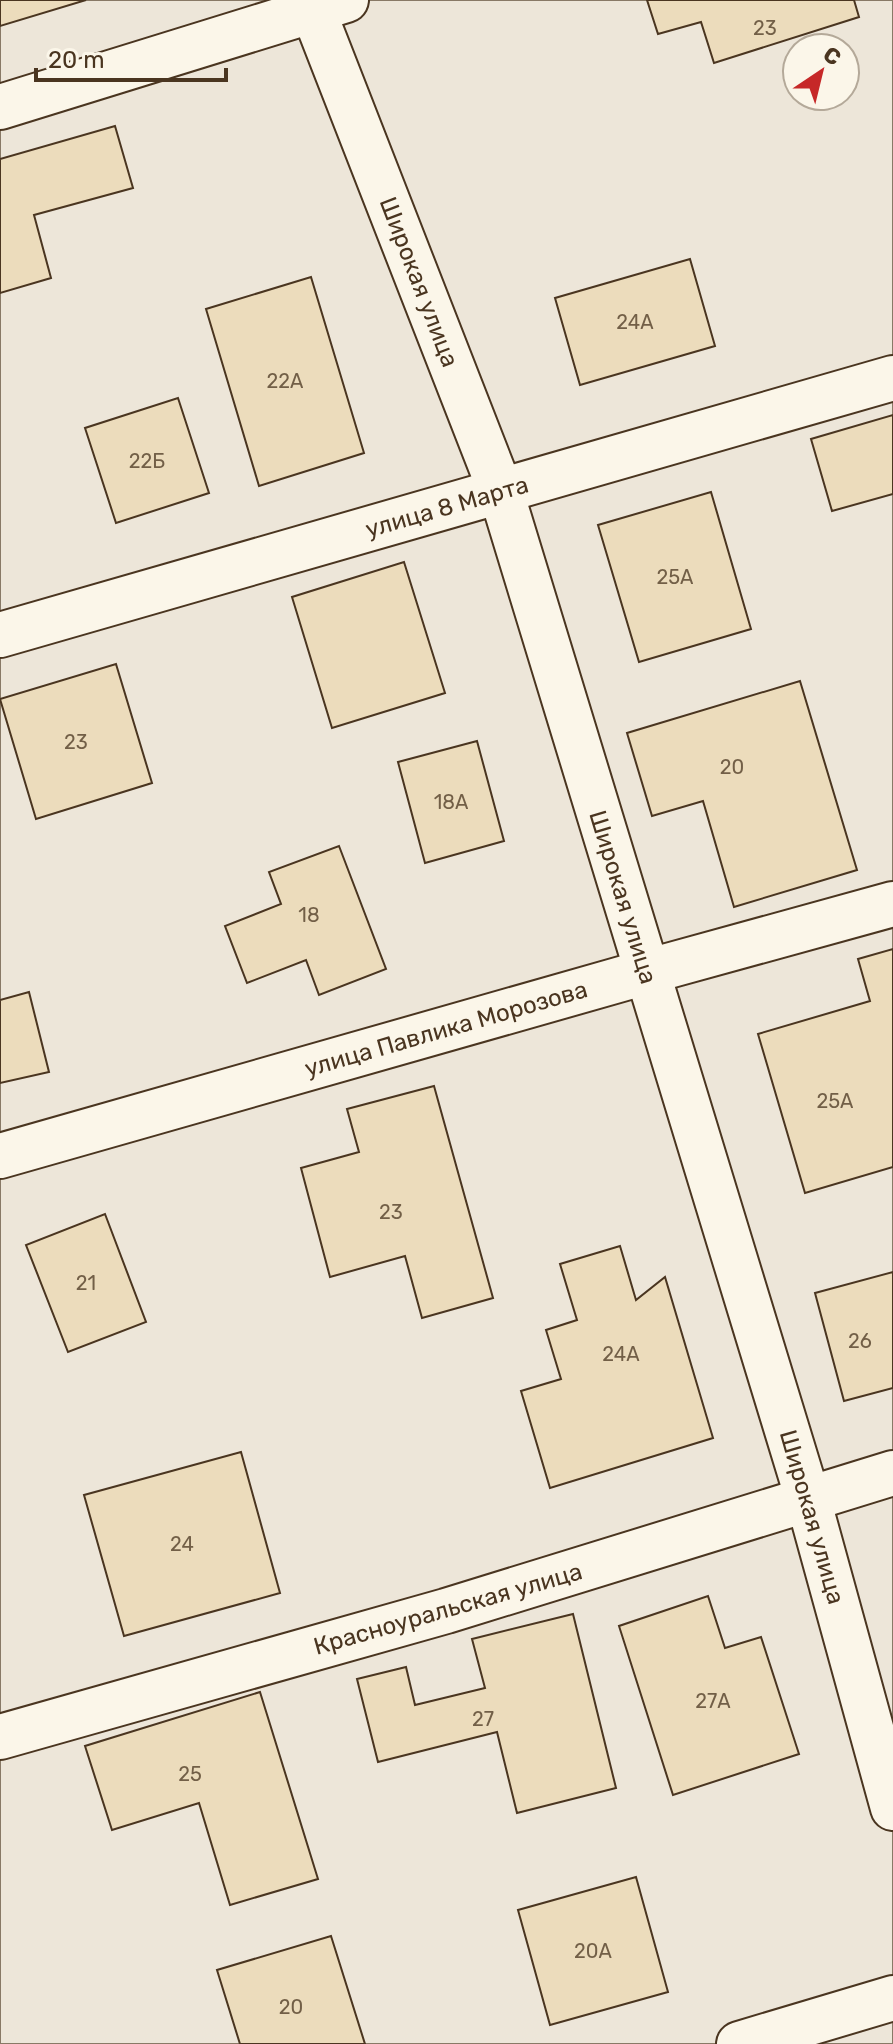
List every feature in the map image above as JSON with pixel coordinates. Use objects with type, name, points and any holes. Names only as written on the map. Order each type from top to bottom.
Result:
[{"type":"street","points":[[0,107],[323,3]]},
{"type":"street","name":"Широкая улица","points":[[323,3],[501,492],[808,1499],[893,1808]]},
{"type":"street","name":"улица 8 Марта","points":[[0,635],[893,378]]},
{"type":"street","name":"улица Павлика Морозова","points":[[0,1156],[893,904]]},
{"type":"street","name":"Красноуральская улица","points":[[0,1737],[446,1611],[893,1473]]},
{"type":"street","points":[[739,2044],[893,1998]]},
{"type":"shaded area","points":[[0,0],[893,0],[893,2044],[0,2044]]},
{"type":"building","points":[[0,0],[86,0],[0,26]]},
{"type":"building","points":[[647,0],[854,0],[859,17],[812,32],[781,32],[781,42],[714,63],[701,22],[658,34]]},
{"type":"building","points":[[115,126],[133,188],[34,215],[51,278],[0,293],[0,159]]},
{"type":"building","points":[[690,259],[715,346],[580,385],[555,298]]},
{"type":"building","points":[[311,277],[364,453],[259,486],[206,309]]},
{"type":"building","points":[[178,398],[209,493],[116,523],[85,428]]},
{"type":"building","points":[[893,415],[893,494],[832,511],[811,439]]},
{"type":"building","points":[[711,492],[751,629],[639,662],[598,525]]},
{"type":"building","points":[[404,562],[445,693],[332,728],[292,597]]},
{"type":"building","points":[[116,664],[152,783],[36,819],[0,699]]},
{"type":"building","points":[[800,681],[857,870],[734,907],[703,801],[652,816],[627,733]]},
{"type":"building","points":[[477,741],[504,841],[425,863],[398,762]]},
{"type":"building","points":[[339,846],[386,969],[319,995],[306,960],[247,983],[225,926],[281,904],[269,872]]},
{"type":"building","points":[[893,949],[893,1167],[805,1193],[758,1034],[870,1001],[858,959]]},
{"type":"building","points":[[29,992],[49,1072],[0,1083],[0,1000]]},
{"type":"building","points":[[434,1086],[493,1298],[422,1318],[405,1256],[330,1277],[301,1168],[359,1152],[347,1109]]},
{"type":"building","points":[[105,1214],[146,1322],[68,1352],[26,1245]]},
{"type":"building","points":[[620,1246],[636,1300],[665,1277],[713,1438],[550,1488],[521,1391],[561,1379],[546,1330],[577,1320],[560,1264]]},
{"type":"building","points":[[893,1272],[893,1388],[844,1401],[815,1293]]},
{"type":"building","points":[[241,1452],[280,1593],[124,1636],[84,1495]]},
{"type":"building","points":[[708,1596],[725,1648],[761,1637],[799,1754],[673,1795],[619,1626]]},
{"type":"building","points":[[573,1614],[616,1788],[517,1813],[497,1732],[378,1762],[357,1679],[406,1667],[415,1705],[485,1688],[472,1639]]},
{"type":"building","points":[[260,1692],[318,1879],[230,1905],[199,1803],[112,1830],[85,1746]]},
{"type":"building","points":[[636,1877],[668,1992],[550,2025],[518,1910]]},
{"type":"building","points":[[331,1936],[365,2044],[240,2044],[217,1970]]}]
